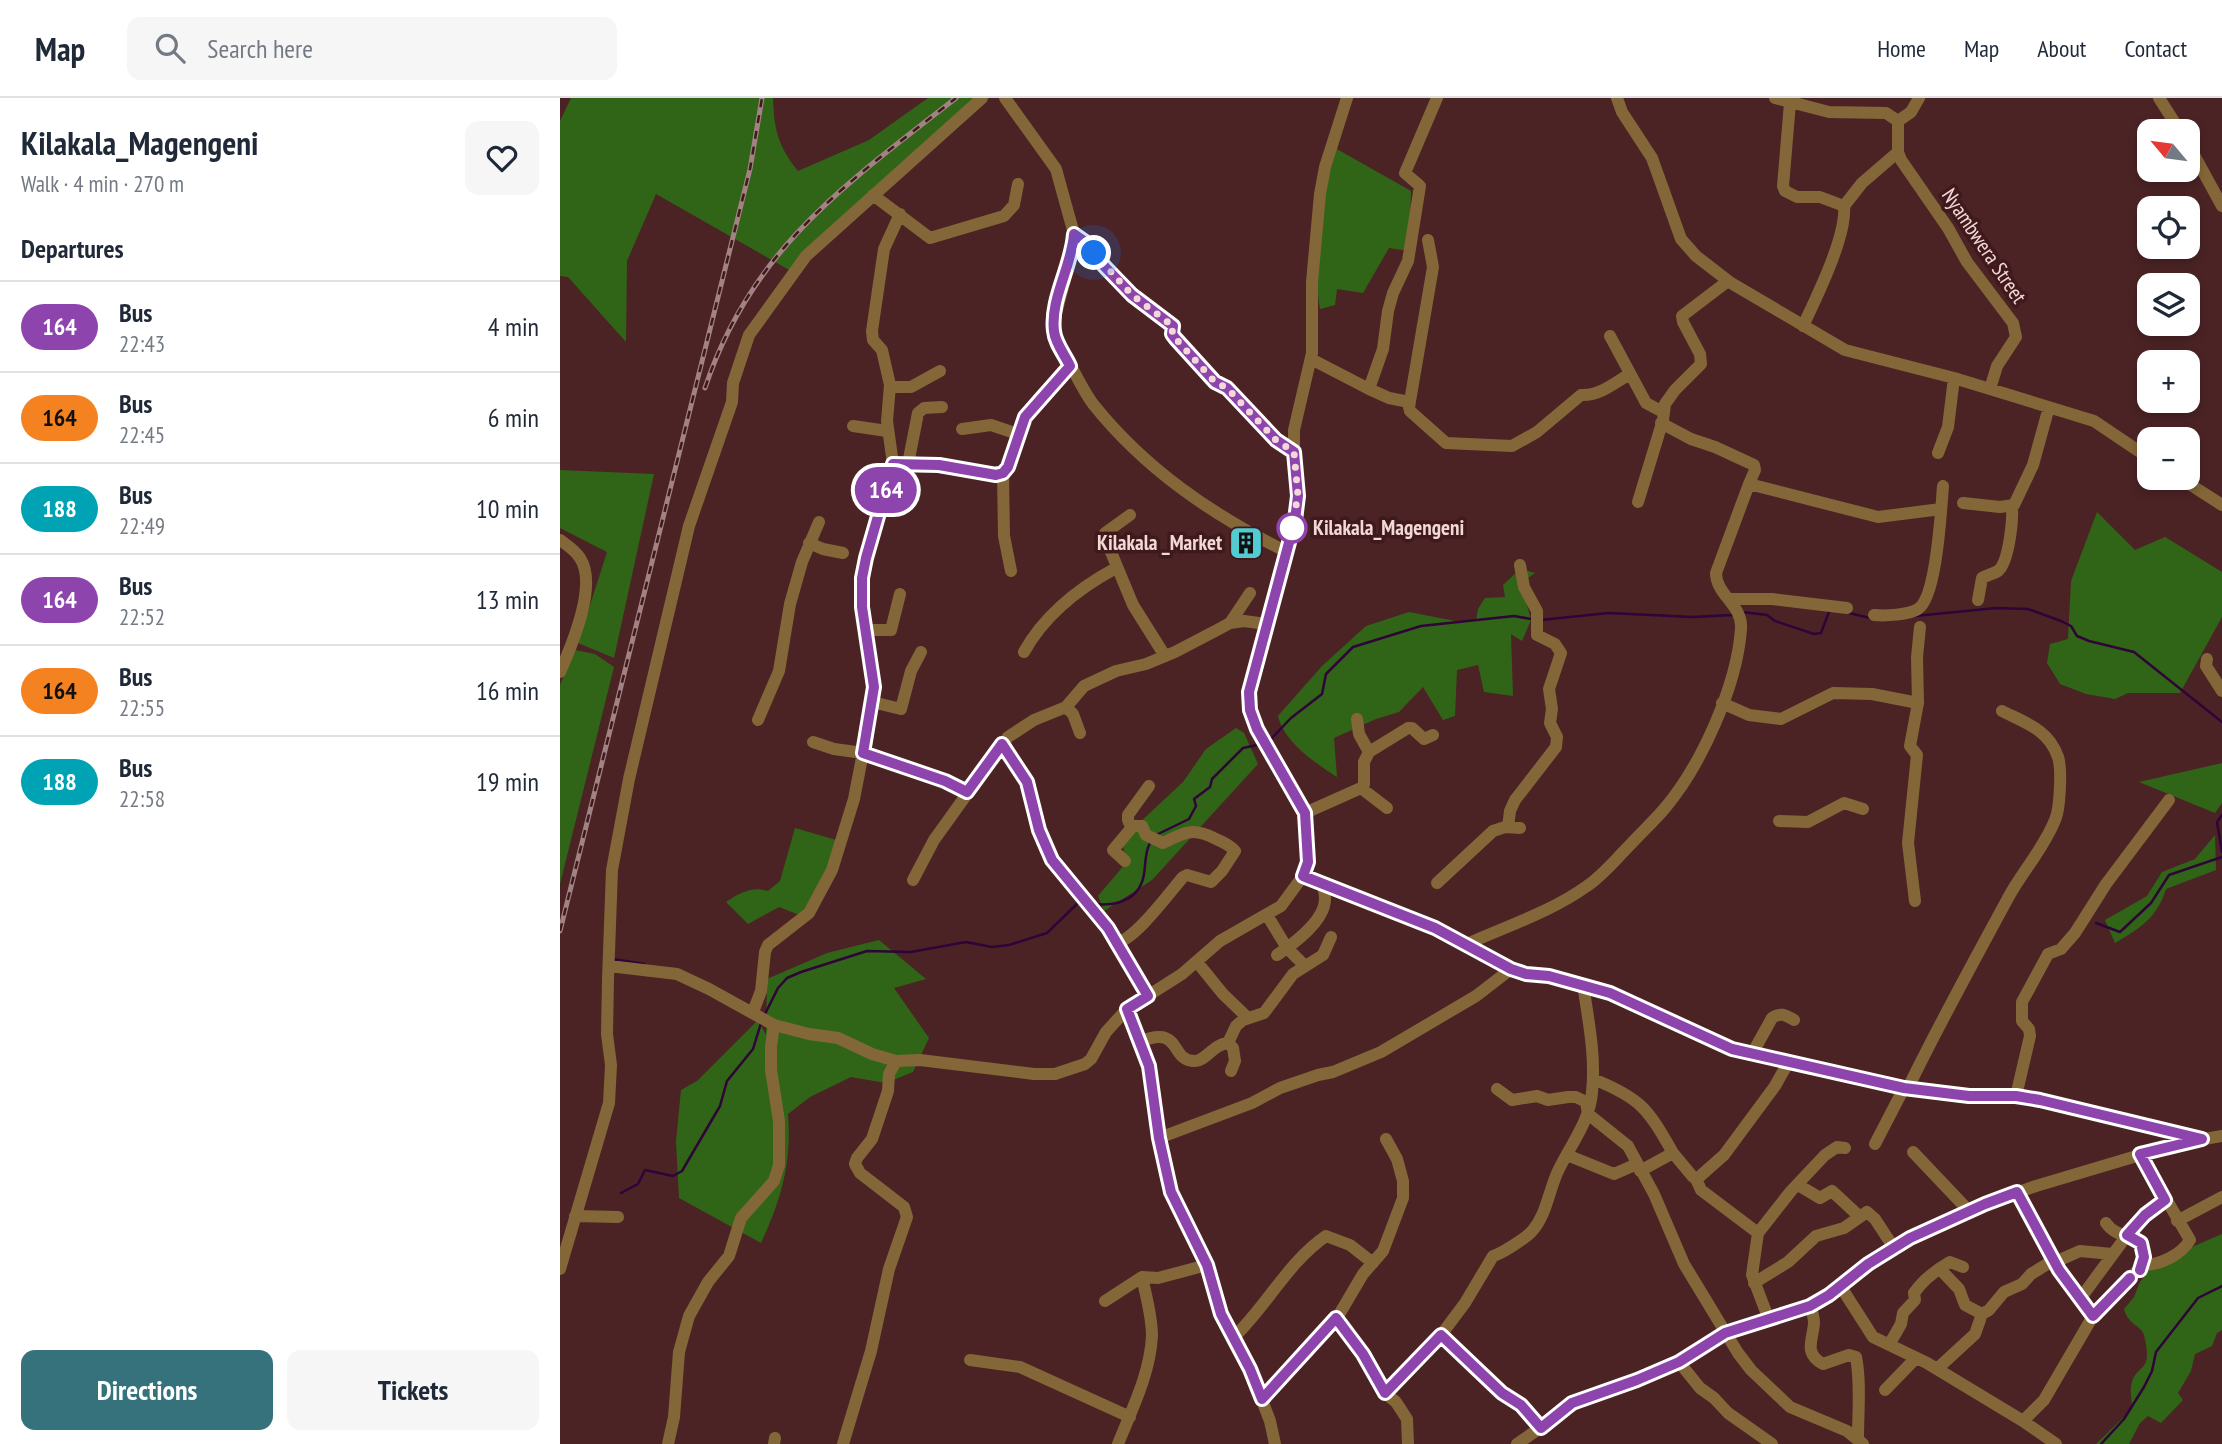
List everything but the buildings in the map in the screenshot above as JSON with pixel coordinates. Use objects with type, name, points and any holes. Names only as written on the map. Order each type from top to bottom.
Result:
[{"type":"street","points":[[560,1269],[609,1103],[611,1065],[607,1034],[612,870],[629,779],[689,526],[732,402],[733,383],[749,335],[806,256],[982,98]]},
{"type":"street","points":[[1005,98],[1056,169],[1074,234],[1071,257],[1054,320],[1054,332],[1057,343],[1092,402],[1113,428],[1179,489],[1285,551]]},
{"type":"street","points":[[609,965],[677,974],[774,1025],[838,1038],[872,1054],[896,1061],[920,1060],[1034,1074],[1067,1072],[1091,1059],[1106,1032],[1127,1009],[1197,962],[1220,940],[1281,906],[1303,876],[1308,862],[1305,813],[1257,729],[1250,710],[1249,692],[1295,520],[1298,496],[1294,430],[1311,359],[1312,282],[1320,194],[1325,167],[1347,98]]},
{"type":"street","points":[[1369,389],[1383,349],[1393,293],[1408,261],[1420,186],[1405,173],[1437,98]]},
{"type":"street","points":[[1617,98],[1622,112],[1651,158],[1681,239],[1696,256],[1728,281],[1845,350],[1955,379],[2094,421],[2137,449]]},
{"type":"street","points":[[1775,98],[1829,112],[1886,113],[1898,121]]},
{"type":"street","points":[[1898,121],[1911,112],[1919,98]]},
{"type":"street","points":[[2159,98],[2172,119]]},
{"type":"street","points":[[1790,103],[1784,189],[1797,197],[1820,197],[1844,206]]},
{"type":"street","points":[[1803,326],[1832,255],[1844,216],[1844,206],[1862,183],[1898,152],[1898,121]]},
{"type":"street","name":"Nyambwera Street","points":[[1898,152],[1948,228],[1966,262],[2013,323],[2016,337],[1997,366],[1990,389]]},
{"type":"street","points":[[2200,166],[2222,206]]},
{"type":"street","points":[[873,195],[928,238],[935,238],[1004,216],[1014,205],[1018,184]]},
{"type":"street","points":[[753,1012],[761,991],[768,945],[809,913],[832,870],[848,818],[863,753],[872,702],[873,677],[862,607],[863,570],[893,464],[887,431],[890,387],[882,350],[873,340],[872,331],[884,249],[900,214]]},
{"type":"street","points":[[1074,234],[1084,241],[1132,295],[1173,326],[1172,334],[1215,382],[1227,388],[1276,440],[1294,452]]},
{"type":"street","points":[[1428,240],[1433,267],[1409,402],[1410,411],[1446,443],[1512,446],[1537,432],[1581,395],[1598,393],[1630,374]]},
{"type":"street","points":[[1637,502],[1669,398],[1702,363],[1700,354],[1682,322],[1682,316],[1728,281]]},
{"type":"street","points":[[1467,944],[1552,907],[1596,880],[1665,808],[1706,740],[1739,654],[1742,626],[1731,599],[1721,590],[1716,573],[1755,470],[1754,466],[1716,447],[1691,439],[1646,403],[1610,336]]},
{"type":"street","points":[[1311,359],[1389,398],[1409,402]]},
{"type":"street","points":[[893,464],[939,465],[996,475],[1003,473],[1011,463],[1025,417],[1070,366]]},
{"type":"street","points":[[890,387],[911,387],[940,371]]},
{"type":"street","points":[[1938,453],[1948,427],[1955,379]]},
{"type":"street","points":[[908,464],[918,413],[924,408],[942,407]]},
{"type":"street","points":[[1963,503],[2000,508],[2012,506],[2017,501],[2033,465],[2049,407]]},
{"type":"street","points":[[962,429],[991,425],[1018,433]]},
{"type":"street","points":[[853,426],[887,431]]},
{"type":"street","points":[[1003,473],[1004,536],[1011,571]]},
{"type":"street","points":[[1749,484],[1878,517],[1941,509]]},
{"type":"street","points":[[1874,615],[1913,611],[1921,606],[1932,578],[1943,486]]},
{"type":"street","points":[[2199,490],[2222,505]]},
{"type":"street","points":[[1978,600],[1982,578],[1998,570],[2004,558],[2012,506]]},
{"type":"street","points":[[1130,515],[1103,536],[1104,541],[1133,605],[1165,656]]},
{"type":"street","points":[[758,719],[779,671],[790,604],[809,543],[819,522]]},
{"type":"street","points":[[560,540],[582,559],[588,577],[575,636],[560,672]]},
{"type":"street","points":[[809,543],[843,553]]},
{"type":"street","points":[[1437,883],[1493,831],[1514,827],[1513,804],[1553,752],[1557,740],[1550,723],[1552,709],[1549,689],[1560,653],[1555,645],[1537,635],[1537,611],[1524,587],[1520,565]]},
{"type":"street","points":[[1024,652],[1040,626],[1059,607],[1116,568]]},
{"type":"street","points":[[1230,623],[1250,593]]},
{"type":"street","points":[[865,630],[891,630],[900,594]]},
{"type":"street","points":[[1731,599],[1772,598],[1847,608]]},
{"type":"street","points":[[913,880],[934,840],[967,792],[1002,744],[1023,726],[1066,706],[1084,686],[1116,671],[1187,647],[1230,623],[1244,621],[1266,624]]},
{"type":"street","points":[[1915,901],[1909,843],[1917,755],[1910,747],[1918,703],[1917,657],[1920,627]]},
{"type":"street","points":[[872,702],[901,709],[911,671],[922,652]]},
{"type":"street","points":[[2207,659],[2206,666],[2222,691]]},
{"type":"street","points":[[1722,703],[1749,715],[1781,719],[1833,693],[1872,694],[1918,703]]},
{"type":"street","points":[[1066,706],[1073,714],[1080,733]]},
{"type":"street","points":[[1875,1144],[2008,899],[2056,818],[2060,766],[2054,747],[2034,725],[2002,711]]},
{"type":"street","points":[[1357,719],[1359,734],[1369,752]]},
{"type":"street","points":[[1305,813],[1361,788],[1364,785],[1364,762],[1369,752],[1408,728],[1412,728],[1424,739],[1433,735]]},
{"type":"street","points":[[813,742],[834,749],[863,753],[945,781],[967,792]]},
{"type":"street","points":[[1002,744],[1027,782],[1039,830],[1048,853],[1108,928],[1148,996]]},
{"type":"street","points":[[1131,827],[1128,814],[1149,786]]},
{"type":"street","points":[[1361,788],[1387,808]]},
{"type":"street","points":[[2016,1096],[2030,1036],[2029,1029],[2022,1021],[2021,1012],[2029,986],[2048,954],[2060,949],[2075,933],[2106,884],[2169,800]]},
{"type":"street","points":[[1779,821],[1811,821],[1846,803],[1863,809]]},
{"type":"street","points":[[1116,943],[1127,939],[1165,901],[1183,877],[1187,875],[1211,883],[1235,851],[1229,845],[1196,831],[1182,833],[1163,843],[1146,835],[1142,826],[1131,827],[1114,850],[1125,861]]},
{"type":"street","points":[[1303,876],[1435,928],[1511,969],[1583,984],[1610,993],[1732,1049],[1906,1088],[1969,1096],[2016,1096],[2202,1139]]},
{"type":"street","points":[[1282,952],[1304,934],[1323,910],[1323,883]]},
{"type":"street","points":[[1267,915],[1282,952],[1305,966]]},
{"type":"street","points":[[1228,1043],[1231,1032],[1248,1018],[1264,1013],[1285,982],[1323,955],[1331,937]]},
{"type":"street","points":[[1197,962],[1223,995],[1248,1018]]},
{"type":"street","points":[[1159,1138],[1252,1103],[1280,1088],[1333,1072],[1381,1052],[1476,996],[1511,969]]},
{"type":"street","points":[[1385,1393],[1441,1335],[1465,1303],[1493,1256],[1532,1233],[1547,1204],[1558,1171],[1588,1114],[1593,1079],[1583,984]]},
{"type":"street","points":[[1127,1009],[1151,1075],[1159,1138],[1171,1192],[1207,1265],[1221,1314],[1250,1369],[1270,1420],[1275,1444]]},
{"type":"street","points":[[1752,1054],[1772,1018],[1783,1014],[1794,1020]]},
{"type":"street","points":[[668,1444],[674,1417],[678,1352],[689,1316],[708,1282],[729,1256],[741,1218],[774,1181],[779,1165],[779,1121],[771,1070],[774,1025]]},
{"type":"street","points":[[1139,1042],[1160,1035],[1192,1061],[1199,1061],[1220,1044],[1228,1043]]},
{"type":"street","points":[[1228,1043],[1233,1048],[1235,1061],[1230,1072]]},
{"type":"street","points":[[844,1444],[871,1351],[889,1269],[907,1217],[904,1208],[860,1173],[855,1164],[872,1139],[888,1091],[889,1074],[896,1061]]},
{"type":"street","points":[[1696,1179],[1724,1155],[1775,1086],[1789,1061]]},
{"type":"street","points":[[1593,1079],[1639,1102],[1655,1121],[1673,1153],[1696,1179],[1701,1190],[1758,1233]]},
{"type":"street","points":[[1497,1089],[1512,1100],[1537,1096],[1548,1100],[1576,1097],[1586,1102],[1588,1114],[1628,1146],[1669,1225],[1684,1264],[1725,1333],[1760,1381],[1790,1407],[1861,1441]]},
{"type":"street","points":[[1517,1444],[1582,1399],[1679,1362],[1725,1333],[1810,1306],[1841,1287],[1868,1264],[1931,1227],[2017,1192],[2140,1154],[2222,1136]]},
{"type":"street","points":[[1262,1399],[1336,1318],[1387,1243],[1403,1198],[1403,1181],[1397,1159],[1386,1139]]},
{"type":"street","points":[[1769,1320],[1752,1271],[1758,1233],[1830,1150],[1845,1148]]},
{"type":"street","points":[[1913,1152],[1969,1211]]},
{"type":"street","points":[[1567,1155],[1614,1174],[1639,1168],[1673,1153]]},
{"type":"street","points":[[2140,1154],[2189,1238],[2188,1243],[2175,1254],[2156,1264],[2143,1265]]},
{"type":"street","points":[[1798,1185],[1820,1198],[1832,1191],[1860,1217]]},
{"type":"street","points":[[2017,1192],[2055,1261],[2093,1316]]},
{"type":"street","points":[[2177,1221],[2222,1198]]},
{"type":"street","points":[[2080,1299],[2127,1235],[2145,1215],[2165,1200]]},
{"type":"street","points":[[1754,1283],[1763,1280],[1788,1262],[1816,1236],[1844,1228],[1867,1212],[1894,1248]]},
{"type":"street","points":[[575,1216],[618,1217]]},
{"type":"street","points":[[2023,1421],[2044,1400],[2093,1316],[2143,1265],[2141,1243],[2127,1235],[2116,1233],[2106,1223]]},
{"type":"street","points":[[1233,1338],[1259,1311],[1300,1260],[1326,1236],[1350,1245],[1373,1263]]},
{"type":"street","points":[[1937,1369],[1975,1334],[1982,1314],[1989,1310],[2004,1292],[2022,1284],[2031,1274],[2080,1251],[2112,1254]]},
{"type":"street","points":[[1889,1345],[1901,1324],[1903,1313],[1915,1300],[1915,1290],[1928,1276],[1954,1262],[1963,1267]]},
{"type":"street","points":[[1105,1300],[1142,1277],[1158,1278],[1207,1265]]},
{"type":"street","points":[[1940,1269],[1959,1290],[1965,1305],[1982,1314]]},
{"type":"street","points":[[1118,1444],[1141,1389],[1152,1336],[1142,1277]]},
{"type":"street","points":[[1841,1287],[1873,1337],[1937,1369],[2056,1444]]},
{"type":"street","points":[[1810,1306],[1814,1322],[1809,1348],[1811,1355],[1823,1364],[1849,1354],[1856,1356],[1860,1374],[1857,1392],[1861,1441]]},
{"type":"street","points":[[1336,1318],[1363,1354],[1385,1393],[1396,1402],[1408,1419],[1408,1444]]},
{"type":"street","points":[[1441,1335],[1502,1393],[1521,1405],[1541,1428]]},
{"type":"street","points":[[1885,1390],[1916,1358]]},
{"type":"street","points":[[970,1360],[1020,1367],[1130,1417]]},
{"type":"street","points":[[1679,1362],[1700,1388],[1765,1442]]},
{"type":"green space","points":[[571,98],[773,98],[778,137],[798,171],[869,140],[928,98],[989,98],[803,253],[791,271],[656,194],[627,261],[626,342],[568,277],[560,276],[560,121]]},
{"type":"green space","points":[[1335,148],[1411,191],[1409,251],[1389,248],[1363,293],[1337,289],[1335,305],[1320,309],[1317,272],[1320,228]]},
{"type":"green space","points":[[560,470],[654,474],[614,658],[578,643],[607,552],[560,528]]},
{"type":"green space","points":[[2097,512],[2135,550],[2165,537],[2222,572],[2222,617],[2180,693],[2128,693],[2115,699],[2086,694],[2060,684],[2047,663],[2050,644],[2068,639],[2071,581]]},
{"type":"green space","points":[[1520,569],[1535,573],[1521,583],[1531,620],[1522,641],[1511,634],[1513,696],[1484,692],[1478,665],[1457,670],[1455,716],[1443,720],[1423,687],[1399,712],[1334,738],[1337,777],[1310,758],[1287,735],[1278,716],[1322,666],[1366,626],[1409,612],[1455,621],[1476,621],[1478,609],[1485,598],[1505,597],[1503,585]]},
{"type":"green space","points":[[575,650],[595,654],[614,667],[560,884],[560,685]]},
{"type":"green space","points":[[1236,728],[1244,733],[1258,764],[1152,880],[1104,911],[1098,896],[1126,863],[1122,839],[1183,782],[1206,749]]},
{"type":"green space","points":[[2222,763],[2222,803],[2215,813],[2139,782]]},
{"type":"green space","points":[[795,828],[843,842],[802,916],[779,907],[748,924],[726,902],[746,891],[768,891],[780,881]]},
{"type":"green space","points":[[2215,835],[2216,870],[2166,889],[2153,915],[2115,943],[2105,920],[2147,896],[2162,872],[2195,859]]},
{"type":"green space","points":[[879,940],[926,979],[894,988],[929,1038],[913,1072],[886,1083],[851,1077],[810,1097],[788,1114],[784,1181],[761,1243],[679,1198],[676,1141],[681,1090],[697,1081],[758,1020],[766,1035],[767,979],[827,953]]},
{"type":"green space","points":[[2222,1234],[2222,1330],[2217,1333],[2212,1346],[2195,1354],[2191,1371],[2178,1393],[2183,1400],[2161,1423],[2148,1416],[2140,1423],[2129,1444],[2096,1444],[2132,1409],[2133,1378],[2146,1363],[2144,1335],[2129,1319],[2124,1309],[2134,1297],[2140,1282],[2151,1268]]},
{"type":"waterway","points":[[1915,616],[1996,608],[2028,609],[2071,626],[2077,636],[2089,641],[2134,652],[2222,722]]},
{"type":"waterway","points":[[1742,612],[1767,615],[1775,621],[1814,634],[1821,633],[1830,609]]},
{"type":"waterway","points":[[1541,620],[1608,613],[1693,617],[1733,615]]},
{"type":"waterway","points":[[1849,613],[1870,618]]},
{"type":"waterway","points":[[1271,739],[1291,718],[1322,694],[1326,674],[1353,647],[1421,626],[1514,616],[1531,619]]},
{"type":"waterway","points":[[1156,835],[1189,819],[1196,806],[1194,799],[1210,787],[1212,779],[1243,748],[1262,744]]},
{"type":"waterway","points":[[2222,815],[2217,822],[2222,852]]},
{"type":"waterway","points":[[1094,904],[1122,901],[1139,889],[1150,843]]},
{"type":"waterway","points":[[2096,923],[2120,932],[2151,903],[2169,875],[2222,857]]},
{"type":"waterway","points":[[765,1014],[778,988],[787,978],[801,972],[867,951],[911,952],[966,942],[992,947],[1009,945],[1047,933],[1080,901]]},
{"type":"waterway","points":[[613,959],[644,964]]},
{"type":"waterway","points":[[621,1193],[638,1184],[645,1170],[673,1176],[682,1171],[720,1106],[727,1081],[753,1049],[761,1023]]},
{"type":"waterway","points":[[2101,1444],[2124,1419],[2144,1387],[2152,1371],[2156,1352],[2198,1298],[2222,1286]]},
{"type":"railway","points":[[560,931],[750,169],[762,98]]},
{"type":"railway","points":[[705,388],[724,339],[748,296],[806,223],[877,160],[956,98]]},
{"type":"bus line","name":"164","points":[[2130,1278],[2093,1316],[2059,1270],[2017,1192],[1910,1238],[1868,1264],[1841,1287],[1810,1306],[1725,1333],[1679,1362],[1572,1403],[1541,1428],[1534,1417],[1502,1393],[1441,1335],[1385,1393],[1363,1354],[1336,1318],[1262,1399],[1250,1369],[1226,1327],[1207,1265],[1171,1192],[1159,1138],[1149,1066],[1127,1009],[1148,996],[1108,928],[1048,853],[1024,776],[1002,744],[967,792],[945,781],[863,753],[874,687],[863,619],[862,578],[893,464],[939,465],[996,475],[1003,473],[1008,467],[1014,455],[1021,423],[1070,366],[1057,343],[1054,320],[1071,257],[1074,234],[1084,241],[1132,295],[1173,326],[1172,334],[1175,338],[1215,382],[1227,388],[1276,440],[1294,452],[1298,496],[1295,520],[1249,692],[1250,710],[1257,729],[1305,813],[1309,846],[1308,862],[1303,876],[1435,928],[1511,969],[1583,984],[1610,993],[1732,1049],[1904,1088],[1969,1096],[2016,1096],[2040,1100],[2202,1139],[2140,1154],[2165,1200],[2136,1223],[2127,1235],[2141,1243],[2144,1257],[2140,1270]]},
{"type":"place","name":"Kilakala_Magengeni","points":[[1292,528]]},
{"type":"place","name":"Kilakala _Market","points":[[1246,543]]},
{"type":"route","points":[[1094,253],[1132,295],[1173,326],[1172,334],[1215,382],[1227,388],[1276,440],[1294,452],[1298,496],[1290,535],[1292,528]]}]
